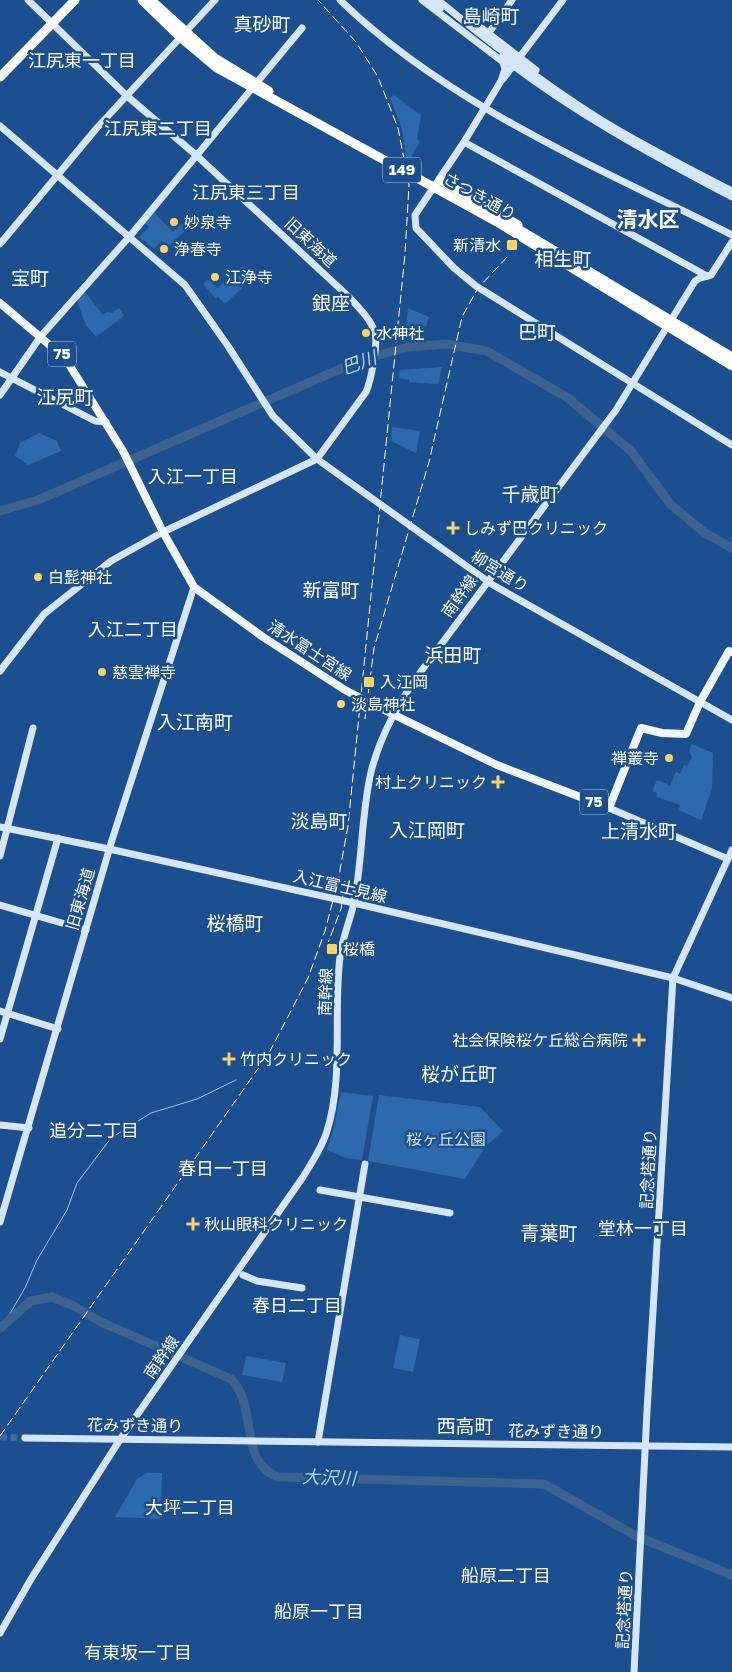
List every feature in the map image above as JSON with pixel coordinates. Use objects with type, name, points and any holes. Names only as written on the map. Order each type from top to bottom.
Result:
[{"type":"highway","points":[[0,77],[50,23],[68,0]]},
{"type":"highway","points":[[0,71],[75,0]]},
{"type":"highway","name":"さつき通り","points":[[142,0],[182,35],[254,86],[522,233],[670,323],[732,358]]},
{"type":"highway","name":"さつき通り","points":[[151,0],[182,35]]},
{"type":"highway","points":[[440,180],[509,218],[522,233]]},
{"type":"highway","points":[[431,190],[497,227],[522,233]]},
{"type":"highway","name":"さつき通り","points":[[670,323],[732,366]]},
{"type":"main road","name":"清水富士宮線","points":[[0,304],[41,336],[65,358],[123,451],[163,532],[194,587],[263,637],[356,696],[498,765],[609,808]]},
{"type":"main road","name":"75","points":[[609,808],[641,728],[662,733],[686,734],[700,702],[729,651],[732,652]]},
{"type":"street","name":"旧東海道","points":[[28,0],[127,96],[196,155],[332,281],[369,321],[376,334],[366,392],[317,459]]},
{"type":"street","points":[[0,244],[127,96],[216,0]]},
{"type":"street","points":[[340,0],[375,32],[485,108],[732,236]]},
{"type":"street","points":[[422,0],[502,62],[505,69],[501,81]]},
{"type":"street","points":[[430,0],[513,66],[574,108],[625,140],[732,196]]},
{"type":"street","points":[[438,0],[555,90],[657,152],[732,191]]},
{"type":"street","points":[[445,0],[552,82],[638,137],[657,152]]},
{"type":"street","points":[[488,34],[512,0]]},
{"type":"street","points":[[563,0],[520,59],[501,81],[440,180],[431,190],[415,215],[416,228],[454,268],[478,288],[732,445]]},
{"type":"street","points":[[0,395],[41,336],[130,236],[302,28]]},
{"type":"street","points":[[510,51],[527,49]]},
{"type":"street","name":"柳宮通り","points":[[0,126],[185,285],[209,316],[273,416],[317,459],[487,581],[732,720]]},
{"type":"street","points":[[464,142],[707,277]]},
{"type":"street","name":"南幹線","points":[[0,1633],[31,1579],[121,1438],[303,1178],[320,1150],[327,1131],[334,1090],[340,958],[344,935],[354,903],[372,768],[379,745],[394,714],[413,683],[487,581],[615,412],[697,279],[711,275],[732,242]]},
{"type":"street","points":[[0,372],[95,421],[106,422]]},
{"type":"street","points":[[0,671],[44,614],[111,561],[163,532],[317,459]]},
{"type":"street","name":"旧東海道","points":[[0,1222],[155,700],[194,587]]},
{"type":"street","points":[[0,856],[4,828],[34,728]]},
{"type":"street","points":[[609,808],[728,859]]},
{"type":"street","name":"入江富士見線","points":[[4,828],[110,849],[354,903],[673,978],[732,998]]},
{"type":"street","points":[[0,1039],[4,1012],[58,838]]},
{"type":"street","name":"記念塔通り","points":[[634,1672],[673,978],[732,850]]},
{"type":"street","points":[[0,905],[86,930]]},
{"type":"street","points":[[4,1012],[58,1029]]},
{"type":"street","points":[[0,1124],[29,1128]]},
{"type":"street","points":[[318,1442],[365,1164]]},
{"type":"street","points":[[320,1190],[450,1214]]},
{"type":"street","points":[[243,1275],[257,1281],[302,1288]]},
{"type":"street","name":"花みずき通り","points":[[25,1438],[732,1447]]},
{"type":"green space","points":[[394,95],[421,115],[417,139],[420,142],[412,155],[412,164],[407,162],[402,129],[390,98]]},
{"type":"green space","points":[[154,212],[173,232],[187,219],[193,224],[170,245],[161,241],[154,249],[139,237],[149,227],[145,223]]},
{"type":"green space","points":[[242,266],[246,271],[242,276],[244,279],[239,285],[242,288],[225,304],[218,297],[216,299],[203,284],[208,279],[217,288],[232,276],[236,269],[238,271]]},
{"type":"green space","points":[[85,292],[103,315],[107,312],[112,313],[119,308],[124,316],[96,337],[86,325],[77,301]]},
{"type":"green space","points":[[408,308],[429,317],[426,326],[406,328]]},
{"type":"green space","points":[[442,367],[438,384],[409,382],[409,380],[399,378],[400,370]]},
{"type":"green space","points":[[392,427],[420,431],[416,453],[391,441]]},
{"type":"green space","points":[[39,433],[57,441],[61,451],[28,465],[15,456],[20,443]]},
{"type":"green space","points":[[692,744],[713,753],[712,789],[701,820],[679,810],[680,805],[656,797],[657,793],[652,791],[657,780],[670,785],[676,772],[680,774],[684,765],[687,766],[692,758],[689,751]]},
{"type":"green space","name":"桜ヶ丘公園","points":[[341,1092],[373,1096],[362,1160],[345,1158],[327,1150],[333,1132]]},
{"type":"green space","name":"桜ヶ丘公園","points":[[379,1095],[480,1107],[503,1131],[485,1147],[465,1179],[368,1161]]},
{"type":"green space","points":[[400,1335],[420,1339],[413,1372],[393,1368]]},
{"type":"green space","points":[[246,1356],[286,1363],[282,1382],[242,1375]]},
{"type":"green space","points":[[146,1473],[162,1473],[161,1519],[115,1517],[137,1479]]},
{"type":"waterway","name":"巴川","points":[[0,511],[38,500],[361,360],[408,347],[446,344],[487,351],[568,398],[631,451],[671,505],[705,533],[732,548]]},
{"type":"waterway","points":[[5,1322],[25,1288],[37,1260],[67,1210],[77,1183],[111,1138],[151,1113],[197,1099],[236,1080]]},
{"type":"waterway","name":"大沢川","points":[[0,1328],[31,1301],[52,1297],[74,1306],[101,1322],[231,1379],[239,1391],[244,1404],[252,1446],[257,1459],[265,1469],[278,1477],[544,1484],[636,1536],[732,1575]]},
{"type":"tunnel","points":[[0,1437],[25,1438]]},
{"type":"railway","points":[[0,1436],[269,1053],[308,978],[325,931],[338,881],[348,826],[405,254],[409,185],[398,128],[378,77],[356,42],[318,0]]},
{"type":"railway","points":[[365,719],[374,648],[429,462],[462,317],[478,288],[510,254]]},
{"type":"railway","points":[[326,948],[341,909],[345,881]]},
{"type":"place","name":"妙泉寺","points":[[174,222]]},
{"type":"place","name":"新清水","points":[[512,245]]},
{"type":"place","name":"浄春寺","points":[[164,249]]},
{"type":"place","name":"江浄寺","points":[[215,277]]},
{"type":"place","name":"水神社","points":[[366,333]]},
{"type":"place","name":"しみず巴クリニック","points":[[453,528]]},
{"type":"place","name":"白髭神社","points":[[38,577]]},
{"type":"place","name":"慈雲禅寺","points":[[102,672]]},
{"type":"place","name":"入江岡","points":[[369,682]]},
{"type":"place","name":"淡島神社","points":[[341,704]]},
{"type":"place","name":"禅叢寺","points":[[669,758]]},
{"type":"place","name":"村上クリニック","points":[[498,782]]},
{"type":"place","name":"桜橋","points":[[332,949]]},
{"type":"place","name":"社会保険桜ケ丘総合病院","points":[[639,1040]]},
{"type":"place","name":"竹内クリニック","points":[[229,1059]]},
{"type":"place","name":"秋山眼科クリニック","points":[[193,1224]]},
{"type":"district","name":"島崎町","points":[[491,16]]},
{"type":"district","name":"真砂町","points":[[262,24]]},
{"type":"district","name":"江尻東一丁目","points":[[82,61]]},
{"type":"district","name":"江尻東二丁目","points":[[158,129]]},
{"type":"district","name":"江尻東三丁目","points":[[246,193]]},
{"type":"district","name":"清水区","points":[[648,220]]},
{"type":"district","name":"相生町","points":[[563,259]]},
{"type":"district","name":"宝町","points":[[30,278]]},
{"type":"district","name":"銀座","points":[[331,303]]},
{"type":"district","name":"巴町","points":[[537,332]]},
{"type":"district","name":"江尻町","points":[[65,397]]},
{"type":"district","name":"入江一丁目","points":[[193,477]]},
{"type":"district","name":"千歳町","points":[[530,494]]},
{"type":"district","name":"新富町","points":[[331,590]]},
{"type":"district","name":"入江二丁目","points":[[133,630]]},
{"type":"district","name":"浜田町","points":[[453,655]]},
{"type":"district","name":"入江南町","points":[[195,722]]},
{"type":"district","name":"淡島町","points":[[319,821]]},
{"type":"district","name":"入江岡町","points":[[427,830]]},
{"type":"district","name":"上清水町","points":[[639,831]]},
{"type":"district","name":"桜橋町","points":[[235,923]]},
{"type":"district","name":"桜が丘町","points":[[459,1074]]},
{"type":"district","name":"追分二丁目","points":[[94,1131]]},
{"type":"district","name":"春日一丁目","points":[[223,1169]]},
{"type":"district","name":"堂林一丁目","points":[[643,1229]]},
{"type":"district","name":"青葉町","points":[[549,1233]]},
{"type":"district","name":"春日二丁目","points":[[297,1306]]},
{"type":"district","name":"西高町","points":[[465,1426]]},
{"type":"district","name":"大坪二丁目","points":[[190,1508]]},
{"type":"district","name":"船原二丁目","points":[[506,1576]]},
{"type":"district","name":"船原一丁目","points":[[319,1612]]},
{"type":"district","name":"有東坂一丁目","points":[[138,1653]]}]
